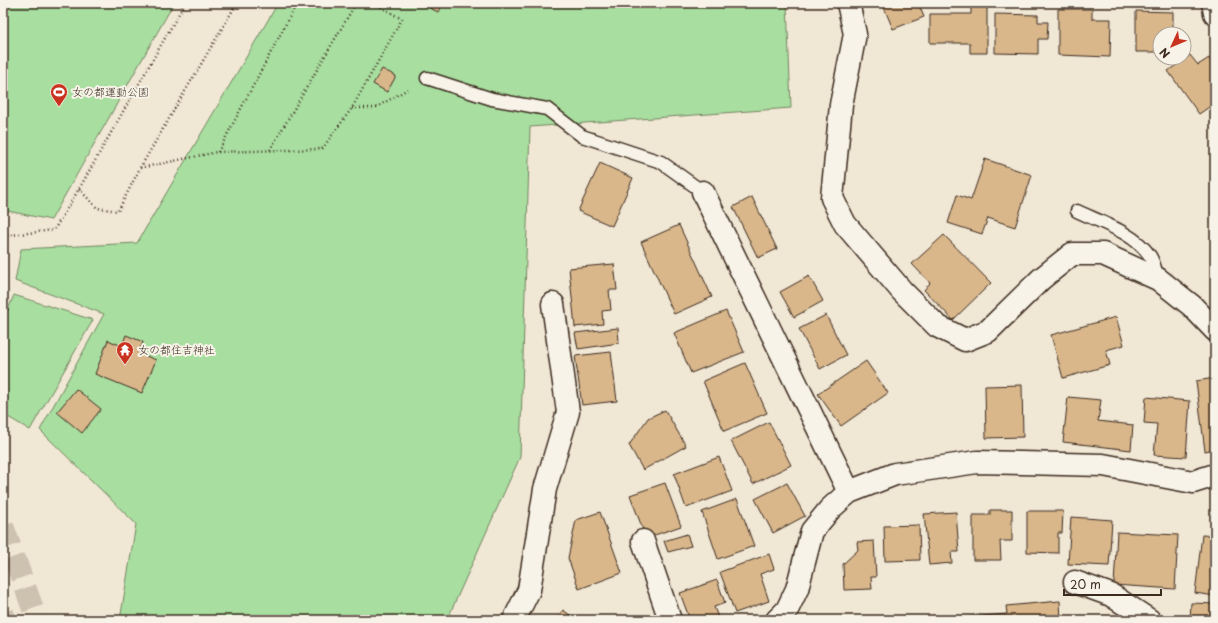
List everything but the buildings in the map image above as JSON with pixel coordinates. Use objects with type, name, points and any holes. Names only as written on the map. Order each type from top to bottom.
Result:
[{"type":"street","points":[[848,3],[855,34],[841,105],[832,198],[845,224],[902,291],[937,326],[965,340],[988,331],[1041,279],[1072,254],[1103,254],[1158,279],[1192,306],[1215,330]]},
{"type":"street","points":[[1213,3],[1215,12]]},
{"type":"street","points":[[702,192],[849,492]]},
{"type":"street","points":[[514,620],[529,590],[544,489],[568,412],[553,304]]},
{"type":"street","points":[[777,620],[787,610],[797,589],[812,531],[830,509],[849,492],[895,474],[977,462],[1103,465],[1192,482],[1215,475]]},
{"type":"street","points":[[643,541],[670,620]]},
{"type":"street","points":[[1075,582],[1111,595],[1149,620]]},
{"type":"lane","points":[[427,78],[492,99],[548,109],[582,136],[661,162],[702,192]]},
{"type":"lane","points":[[1077,211],[1128,235],[1139,244],[1150,256],[1158,279]]},
{"type":"path","points":[[3,236],[54,230],[80,189],[185,3]]},
{"type":"path","points":[[80,189],[97,208],[118,211],[140,168],[237,3]]},
{"type":"path","points":[[217,152],[297,3]]},
{"type":"path","points":[[270,151],[356,3]]},
{"type":"path","points":[[140,168],[217,152],[322,149],[352,108],[402,19],[374,3]]},
{"type":"path","points":[[352,108],[375,108],[427,78]]},
{"type":"green space","name":"女の都運動公園","points":[[3,3],[174,3],[51,220],[3,210]]},
{"type":"green space","points":[[278,3],[787,3],[791,108],[530,127],[520,457],[447,620],[120,620],[136,524],[40,430],[104,314],[15,281],[21,249],[137,243]]},
{"type":"green space","points":[[14,295],[93,320],[30,430],[3,414],[3,322]]},
{"type":"tunnel","points":[[3,526],[37,620]]},
{"type":"tunnel","points":[[3,613],[6,620]]},
{"type":"place","name":"女の都運動公園","points":[[59,107]]},
{"type":"place","name":"女の都住吉神社","points":[[125,365]]}]
